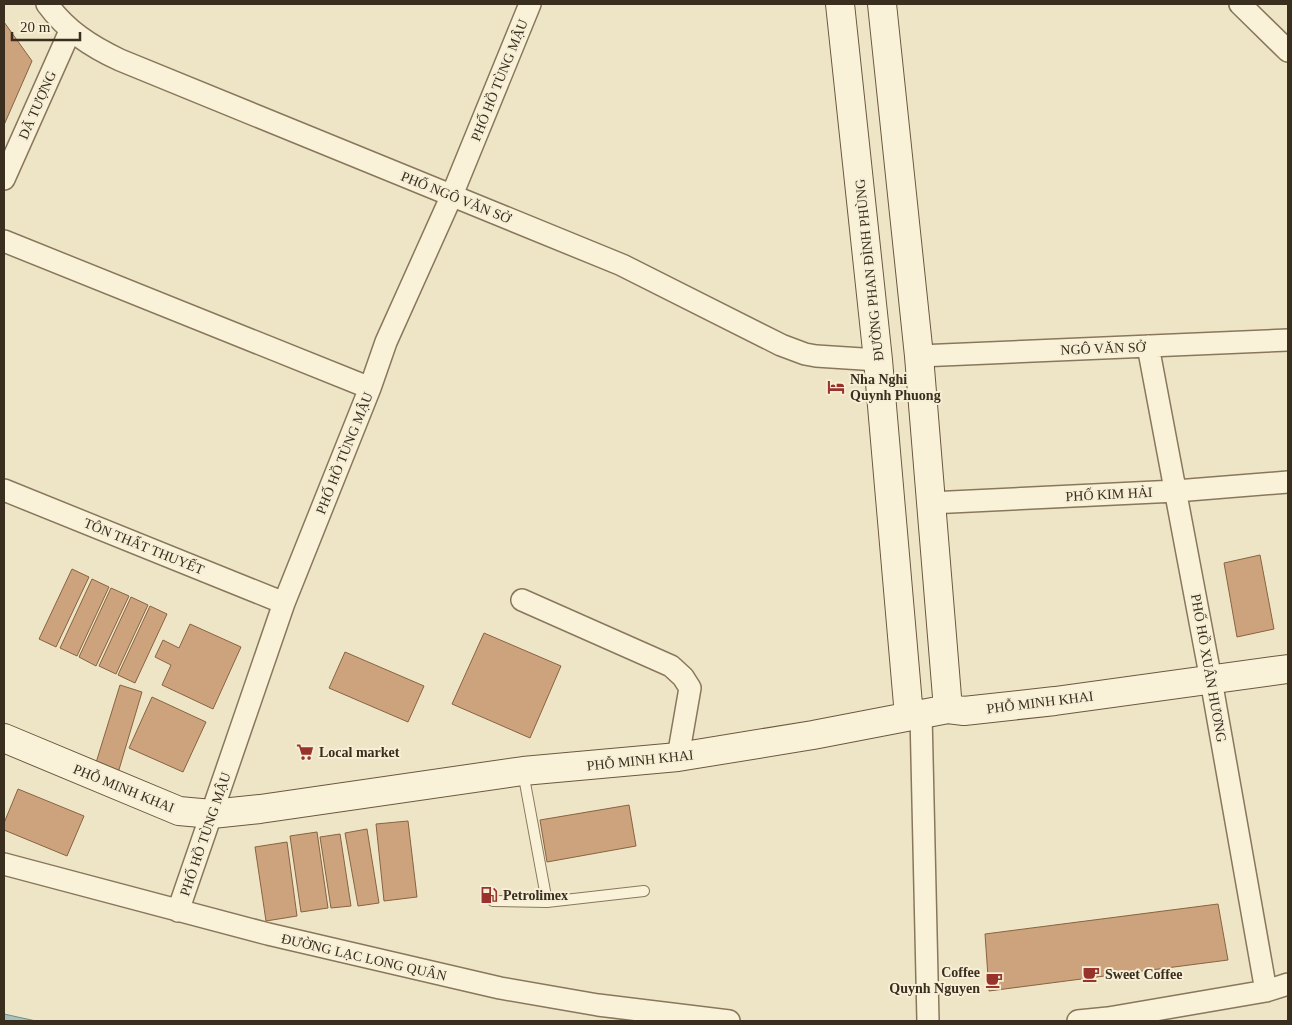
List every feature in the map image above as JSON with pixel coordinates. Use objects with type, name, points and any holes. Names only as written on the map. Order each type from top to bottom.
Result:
[{"type":"street","name":"PHỐ NGÔ VĂN SỞ","points":[[47,4],[70,31],[97,49],[120,60],[622,265],[781,345],[804,354],[878,360]]},
{"type":"street","name":"PHỐ HỒ TÙNG MẬU","points":[[178,911],[284,603],[370,388],[386,342],[452,195],[530,4]]},
{"type":"street","name":"ĐƯỜNG PHAN ĐÌNH PHÙNG","points":[[840,4],[915,715]]},
{"type":"street","points":[[882,4],[919,356],[948,709]]},
{"type":"street","points":[[1240,4],[1288,51]]},
{"type":"street","name":"DÃ TƯỢNG","points":[[4,180],[70,31]]},
{"type":"street","points":[[4,241],[370,388]]},
{"type":"street","name":"NGÔ VĂN SỞ","points":[[919,356],[1288,340]]},
{"type":"street","name":"PHỐ HỒ XUÂN HƯƠNG","points":[[1148,346],[1211,680],[1266,990]]},
{"type":"street","points":[[878,360],[919,356]]},
{"type":"street","name":"PHỐ KIM HẢI","points":[[930,503],[1176,491],[1288,482]]},
{"type":"street","name":"TÔN THẤT THUYẾT","points":[[4,490],[284,603]]},
{"type":"street","points":[[522,600],[671,666],[683,677],[690,688],[678,757]]},
{"type":"street","name":"PHỖ MINH KHAI","points":[[4,738],[179,811],[212,814],[260,809],[522,771],[678,757],[813,735],[948,709],[964,711],[1028,704],[1288,669]]},
{"type":"street","points":[[915,715],[928,1021]]},
{"type":"street","name":"ĐƯỜNG LẠC LONG QUÂN","points":[[4,864],[268,934],[500,988],[598,1005],[729,1021]]},
{"type":"street","points":[[1078,1021],[1108,1018],[1266,990],[1288,984]]},
{"type":"lane","points":[[522,771],[546,902]]},
{"type":"lane","points":[[493,901],[546,902],[644,891]]},
{"type":"water","points":[[4,1014],[36,1021],[4,1021]]},
{"type":"building","points":[[4,22],[32,61],[4,125]]},
{"type":"building","points":[[1260,555],[1274,629],[1237,637],[1224,563]]},
{"type":"building","points":[[72,569],[89,577],[56,647],[39,639]]},
{"type":"building","points":[[92,579],[109,587],[77,656],[60,648]]},
{"type":"building","points":[[111,588],[129,596],[96,666],[79,657]]},
{"type":"building","points":[[131,597],[148,605],[116,674],[99,666]]},
{"type":"building","points":[[150,606],[167,614],[135,683],[118,675]]},
{"type":"building","points":[[190,624],[241,647],[213,709],[162,685],[171,665],[155,657],[163,640],[179,648]]},
{"type":"building","points":[[484,633],[561,666],[530,738],[452,704]]},
{"type":"building","points":[[345,652],[424,686],[408,722],[329,688]]},
{"type":"building","points":[[120,685],[142,692],[118,773],[95,766]]},
{"type":"building","points":[[152,697],[206,722],[183,772],[129,748]]},
{"type":"building","points":[[18,789],[84,816],[67,856],[4,830],[4,823]]},
{"type":"building","points":[[629,805],[636,846],[547,862],[540,820]]},
{"type":"building","points":[[408,821],[417,897],[384,901],[376,824]]},
{"type":"building","points":[[367,829],[379,903],[358,906],[345,833]]},
{"type":"building","points":[[317,832],[328,908],[301,912],[290,836]]},
{"type":"building","points":[[340,834],[351,906],[331,908],[320,837]]},
{"type":"building","points":[[287,842],[297,916],[266,921],[255,847]]},
{"type":"building","points":[[1218,904],[1228,960],[989,991],[985,934]]},
{"type":"place","name":"Nha Nghi Quynh Phuong","points":[[836,387]]},
{"type":"place","name":"Local market","points":[[305,752]]},
{"type":"place","name":"Petrolimex","points":[[489,895]]},
{"type":"place","name":"Sweet Coffee","points":[[1091,974]]},
{"type":"place","name":"Coffee Quynh Nguyen","points":[[994,980]]}]
